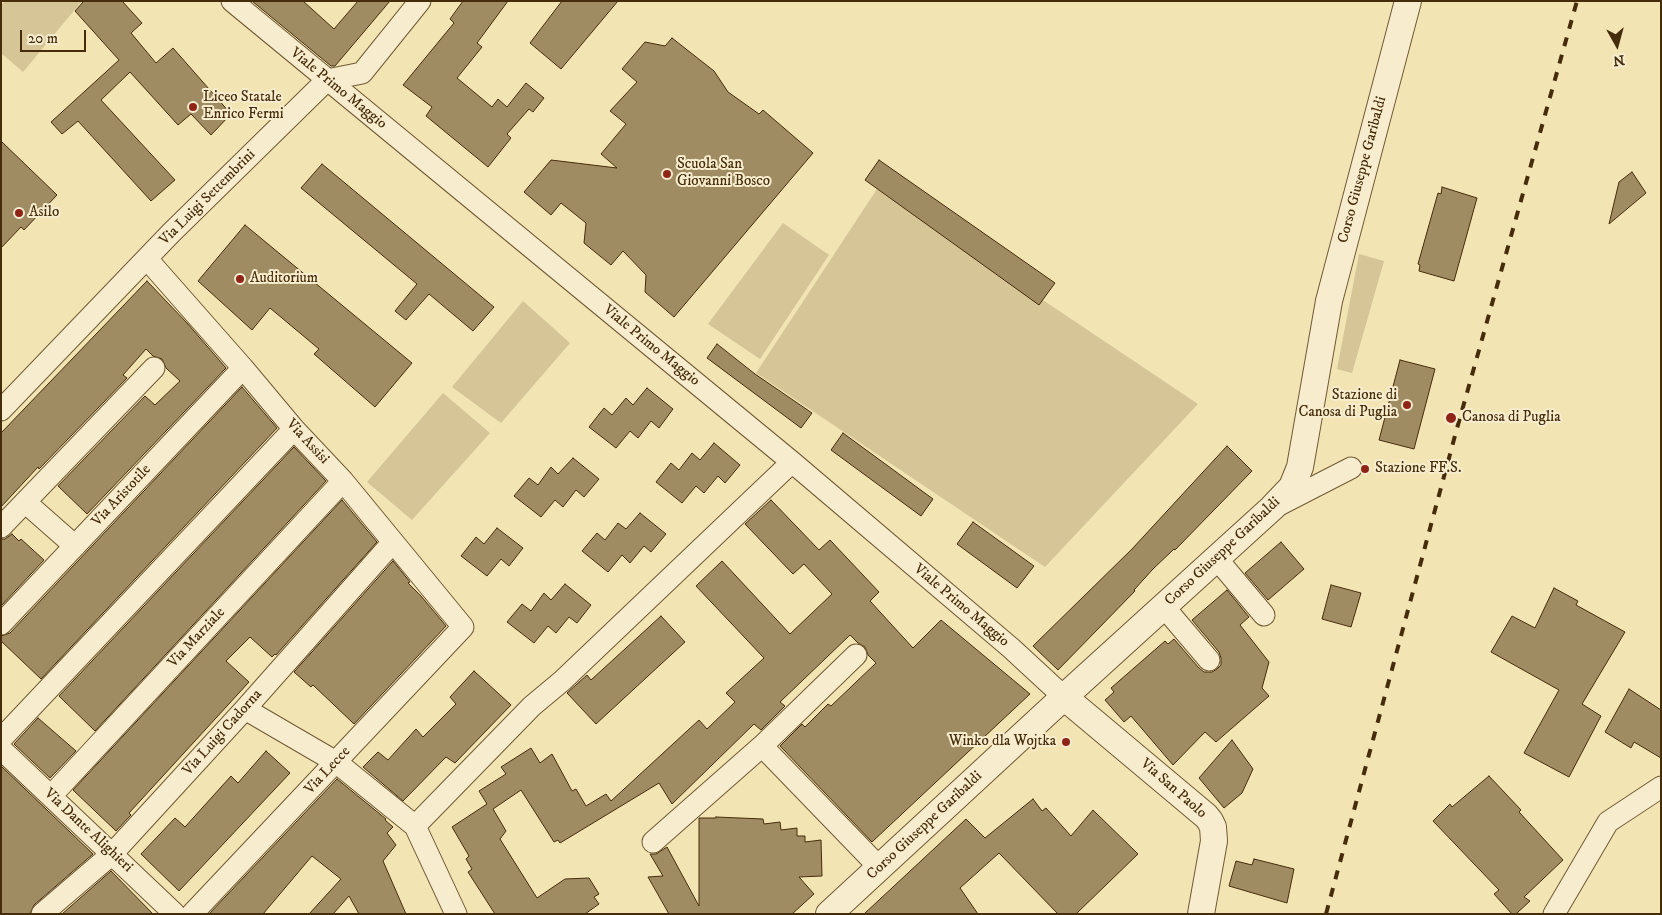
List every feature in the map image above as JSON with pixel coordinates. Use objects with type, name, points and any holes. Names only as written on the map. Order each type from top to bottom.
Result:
[{"type":"street","name":"Viale Primo Maggio","points":[[232,1],[792,462],[1011,648],[1064,697]]},
{"type":"street","points":[[327,80],[362,73],[420,1]]},
{"type":"street","name":"Corso Giuseppe Garibaldi","points":[[830,914],[1064,697],[1272,508],[1292,487],[1300,467],[1328,301],[1408,1]]},
{"type":"street","name":"Via Luigi Settembrini","points":[[1,410],[147,259],[327,80]]},
{"type":"street","name":"Via Assisi","points":[[147,259],[294,428],[343,481],[463,627]]},
{"type":"street","points":[[1,527],[154,368]]},
{"type":"street","name":"Via Aristotile","points":[[1,624],[243,368]]},
{"type":"street","points":[[1,739],[294,428]]},
{"type":"street","points":[[415,826],[532,706],[562,681],[792,462]]},
{"type":"street","points":[[1272,508],[1351,468]]},
{"type":"street","name":"Via Marziale","points":[[51,796],[343,481]]},
{"type":"street","points":[[25,502],[75,546]]},
{"type":"street","name":"Via Luigi Cadorna","points":[[42,914],[112,854],[245,709],[393,542]]},
{"type":"street","points":[[1216,559],[1264,615]]},
{"type":"street","points":[[1164,607],[1209,660]]},
{"type":"street","name":"Via Lecce","points":[[192,914],[463,627]]},
{"type":"street","points":[[653,842],[762,746],[856,655]]},
{"type":"street","name":"Via San Paolo","points":[[1064,697],[1210,821],[1213,827],[1214,842],[1201,914]]},
{"type":"street","points":[[245,709],[336,762],[415,826],[456,914]]},
{"type":"street","points":[[762,746],[880,868]]},
{"type":"street","name":"Via Dante Alighieri","points":[[1,749],[175,914]]},
{"type":"street","points":[[1554,914],[1608,822],[1661,787]]},
{"type":"shaded area","points":[[5,1],[82,1],[23,72],[1,53],[1,5]]},
{"type":"shaded area","points":[[877,189],[1198,404],[1045,567],[756,373]]},
{"type":"shaded area","points":[[783,223],[829,255],[760,359],[708,324]]},
{"type":"shaded area","points":[[1359,254],[1384,261],[1352,373],[1337,369]]},
{"type":"shaded area","points":[[523,301],[570,343],[501,423],[452,387]]},
{"type":"shaded area","points":[[443,393],[490,433],[412,520],[367,482]]},
{"type":"building","name":"Liceo Statale Enrico Fermi","points":[[84,1],[122,1],[142,23],[131,33],[156,63],[173,48],[231,114],[211,135],[191,114],[178,125],[130,72],[101,100],[175,180],[151,201],[78,121],[62,134],[51,122],[119,60],[75,11]]},
{"type":"building","points":[[252,1],[303,1],[334,29],[358,1],[390,1],[335,66],[331,66]]},
{"type":"building","points":[[463,1],[508,1],[477,43],[482,47],[457,78],[492,107],[498,99],[507,107],[526,83],[544,98],[533,112],[529,109],[507,134],[511,138],[488,167],[426,116],[432,107],[403,85],[454,23],[450,19]]},
{"type":"building","points":[[562,1],[618,1],[561,69],[530,43]]},
{"type":"building","name":"Scuola San Giovanni Bosco","points":[[672,38],[714,71],[728,92],[759,114],[763,110],[813,153],[674,317],[645,292],[646,275],[623,251],[611,265],[584,243],[586,223],[561,203],[551,215],[524,192],[551,160],[617,168],[601,154],[626,124],[610,111],[637,82],[622,69],[645,42],[665,46]]},
{"type":"building","points":[[1,141],[57,195],[24,230],[21,227],[1,248]]},
{"type":"building","points":[[879,160],[1055,283],[1039,305],[865,180]]},
{"type":"building","points":[[322,164],[494,307],[473,331],[429,294],[406,320],[395,311],[417,284],[301,188]]},
{"type":"building","points":[[1632,172],[1646,193],[1609,224],[1619,182]]},
{"type":"building","points":[[1442,187],[1477,198],[1454,281],[1419,271],[1420,265],[1418,264],[1438,193],[1441,194]]},
{"type":"building","points":[[245,225],[412,363],[375,407],[314,354],[319,349],[270,308],[252,330],[198,281]]},
{"type":"building","points":[[147,281],[226,368],[87,514],[58,486],[145,396],[155,405],[180,381],[166,368],[162,359],[153,356],[146,349],[123,375],[127,378],[1,507],[1,433]]},
{"type":"building","points":[[717,344],[755,374],[812,413],[801,428],[707,358]]},
{"type":"building","name":"Stazione di Canosa di Puglia","points":[[1400,360],[1435,369],[1414,449],[1379,440]]},
{"type":"building","points":[[242,387],[277,428],[41,679],[1,641],[1,636],[10,633]]},
{"type":"building","points":[[647,388],[673,409],[659,428],[651,421],[638,438],[630,431],[616,448],[589,427],[604,408],[612,415],[626,398],[633,405]]},
{"type":"building","points":[[843,433],[933,499],[921,516],[831,450]]},
{"type":"building","points":[[714,443],[740,465],[725,483],[718,476],[704,493],[696,486],[682,503],[656,482],[671,463],[679,470],[692,453],[700,460]]},
{"type":"building","points":[[1227,446],[1252,471],[1175,550],[1153,569],[1135,591],[1058,670],[1033,646],[1132,549]]},
{"type":"building","points":[[294,447],[326,481],[95,731],[59,696]]},
{"type":"building","points":[[573,458],[599,479],[584,497],[576,490],[563,507],[555,500],[541,517],[514,496],[529,478],[538,485],[551,467],[558,474]]},
{"type":"building","points":[[342,500],[377,542],[276,655],[272,657],[250,637],[226,661],[249,682],[129,813],[131,815],[116,831],[73,790]]},
{"type":"building","points":[[771,500],[819,550],[830,540],[879,592],[870,601],[913,648],[941,620],[1030,694],[872,842],[780,746],[802,724],[805,727],[828,704],[831,706],[876,663],[868,655],[865,647],[850,635],[780,702],[785,706],[761,730],[754,724],[672,804],[659,783],[560,843],[558,840],[554,842],[521,790],[493,809],[506,831],[500,839],[537,898],[565,879],[589,878],[599,894],[594,897],[599,904],[585,914],[495,914],[468,872],[472,869],[466,859],[469,856],[452,827],[487,804],[479,791],[506,774],[501,767],[531,748],[540,763],[552,754],[572,791],[576,789],[586,806],[606,794],[611,801],[699,720],[707,729],[735,702],[726,693],[764,658],[696,586],[722,561],[790,634],[832,594],[804,564],[793,574],[745,524]]},
{"type":"building","points":[[640,513],[666,534],[651,552],[644,546],[630,563],[622,555],[608,572],[582,551],[597,533],[605,540],[618,523],[626,529]]},
{"type":"building","points":[[973,522],[1034,566],[1017,588],[957,544]]},
{"type":"building","points":[[497,528],[523,548],[509,566],[501,559],[487,576],[461,556],[476,537],[484,544]]},
{"type":"building","points":[[12,534],[19,541],[21,539],[44,560],[1,606],[1,539],[5,539]]},
{"type":"building","points":[[1281,542],[1304,569],[1268,600],[1245,573]]},
{"type":"building","points":[[393,561],[410,582],[408,583],[446,626],[354,724],[313,685],[311,687],[294,672]]},
{"type":"building","points":[[565,584],[591,605],[577,623],[569,617],[556,633],[548,626],[534,643],[507,622],[522,604],[531,611],[544,593],[551,600]]},
{"type":"building","points":[[1331,585],[1361,593],[1351,627],[1322,619]]},
{"type":"building","points":[[1554,588],[1578,601],[1576,605],[1625,632],[1582,704],[1601,716],[1569,777],[1524,753],[1559,690],[1491,652],[1512,616],[1535,628]]},
{"type":"building","points":[[1227,590],[1249,617],[1240,625],[1269,662],[1262,688],[1269,696],[1216,742],[1205,732],[1173,765],[1131,716],[1124,722],[1105,700],[1114,692],[1111,688],[1165,641],[1168,644],[1174,639],[1204,672],[1212,672],[1217,669],[1221,665],[1219,652],[1192,620]]},
{"type":"building","points":[[661,616],[685,642],[596,724],[567,693],[587,675],[591,680]]},
{"type":"building","points":[[474,671],[511,705],[455,763],[446,757],[403,801],[363,767],[378,752],[388,760],[416,729],[423,737],[456,704],[450,697]]},
{"type":"building","points":[[1629,689],[1661,710],[1661,758],[1634,742],[1631,748],[1605,732]]},
{"type":"building","points":[[38,718],[76,751],[50,778],[14,744]]},
{"type":"building","points":[[1232,740],[1253,769],[1242,793],[1224,808],[1199,778]]},
{"type":"building","points":[[266,751],[290,773],[179,891],[141,854],[175,818],[185,827],[231,776],[238,783]]},
{"type":"building","points":[[1,766],[93,854],[34,905],[30,914],[1,914]]},
{"type":"building","points":[[1489,776],[1521,810],[1519,812],[1563,860],[1524,897],[1530,901],[1516,914],[1512,914],[1494,894],[1499,890],[1433,821],[1450,804],[1452,807]]},
{"type":"building","points":[[337,779],[386,819],[393,827],[387,833],[396,845],[383,861],[406,914],[359,914],[349,896],[333,914],[309,914],[341,879],[312,856],[263,914],[209,914]]},
{"type":"building","points":[[1033,799],[1042,811],[1046,808],[1071,836],[1093,810],[1138,854],[1076,914],[1058,914],[999,853],[960,888],[978,914],[864,914],[966,819],[985,838]]},
{"type":"building","points":[[699,818],[763,819],[764,824],[780,822],[781,830],[797,828],[797,836],[805,836],[805,842],[821,840],[822,876],[799,877],[814,894],[792,914],[669,914],[648,877],[663,876],[650,854],[656,854],[667,847],[699,906]]},
{"type":"building","points":[[1254,859],[1294,869],[1287,903],[1229,886],[1236,861],[1252,865]]},
{"type":"building","points":[[111,871],[153,914],[62,914]]},
{"type":"railway","points":[[1326,914],[1456,432],[1577,1]]},
{"type":"place","name":"Liceo Statale Enrico Fermi","points":[[193,107]]},
{"type":"place","name":"Scuola San Giovanni Bosco","points":[[667,174]]},
{"type":"place","name":"Asilo","points":[[19,213]]},
{"type":"place","name":"Auditorium","points":[[240,279]]},
{"type":"place","name":"Stazione di Canosa di Puglia","points":[[1407,405]]},
{"type":"place","name":"Canosa di Puglia","points":[[1451,418]]},
{"type":"place","name":"Stazione FF.S.","points":[[1365,469]]},
{"type":"place","name":"Winko dla Wojtka","points":[[1066,742]]}]
